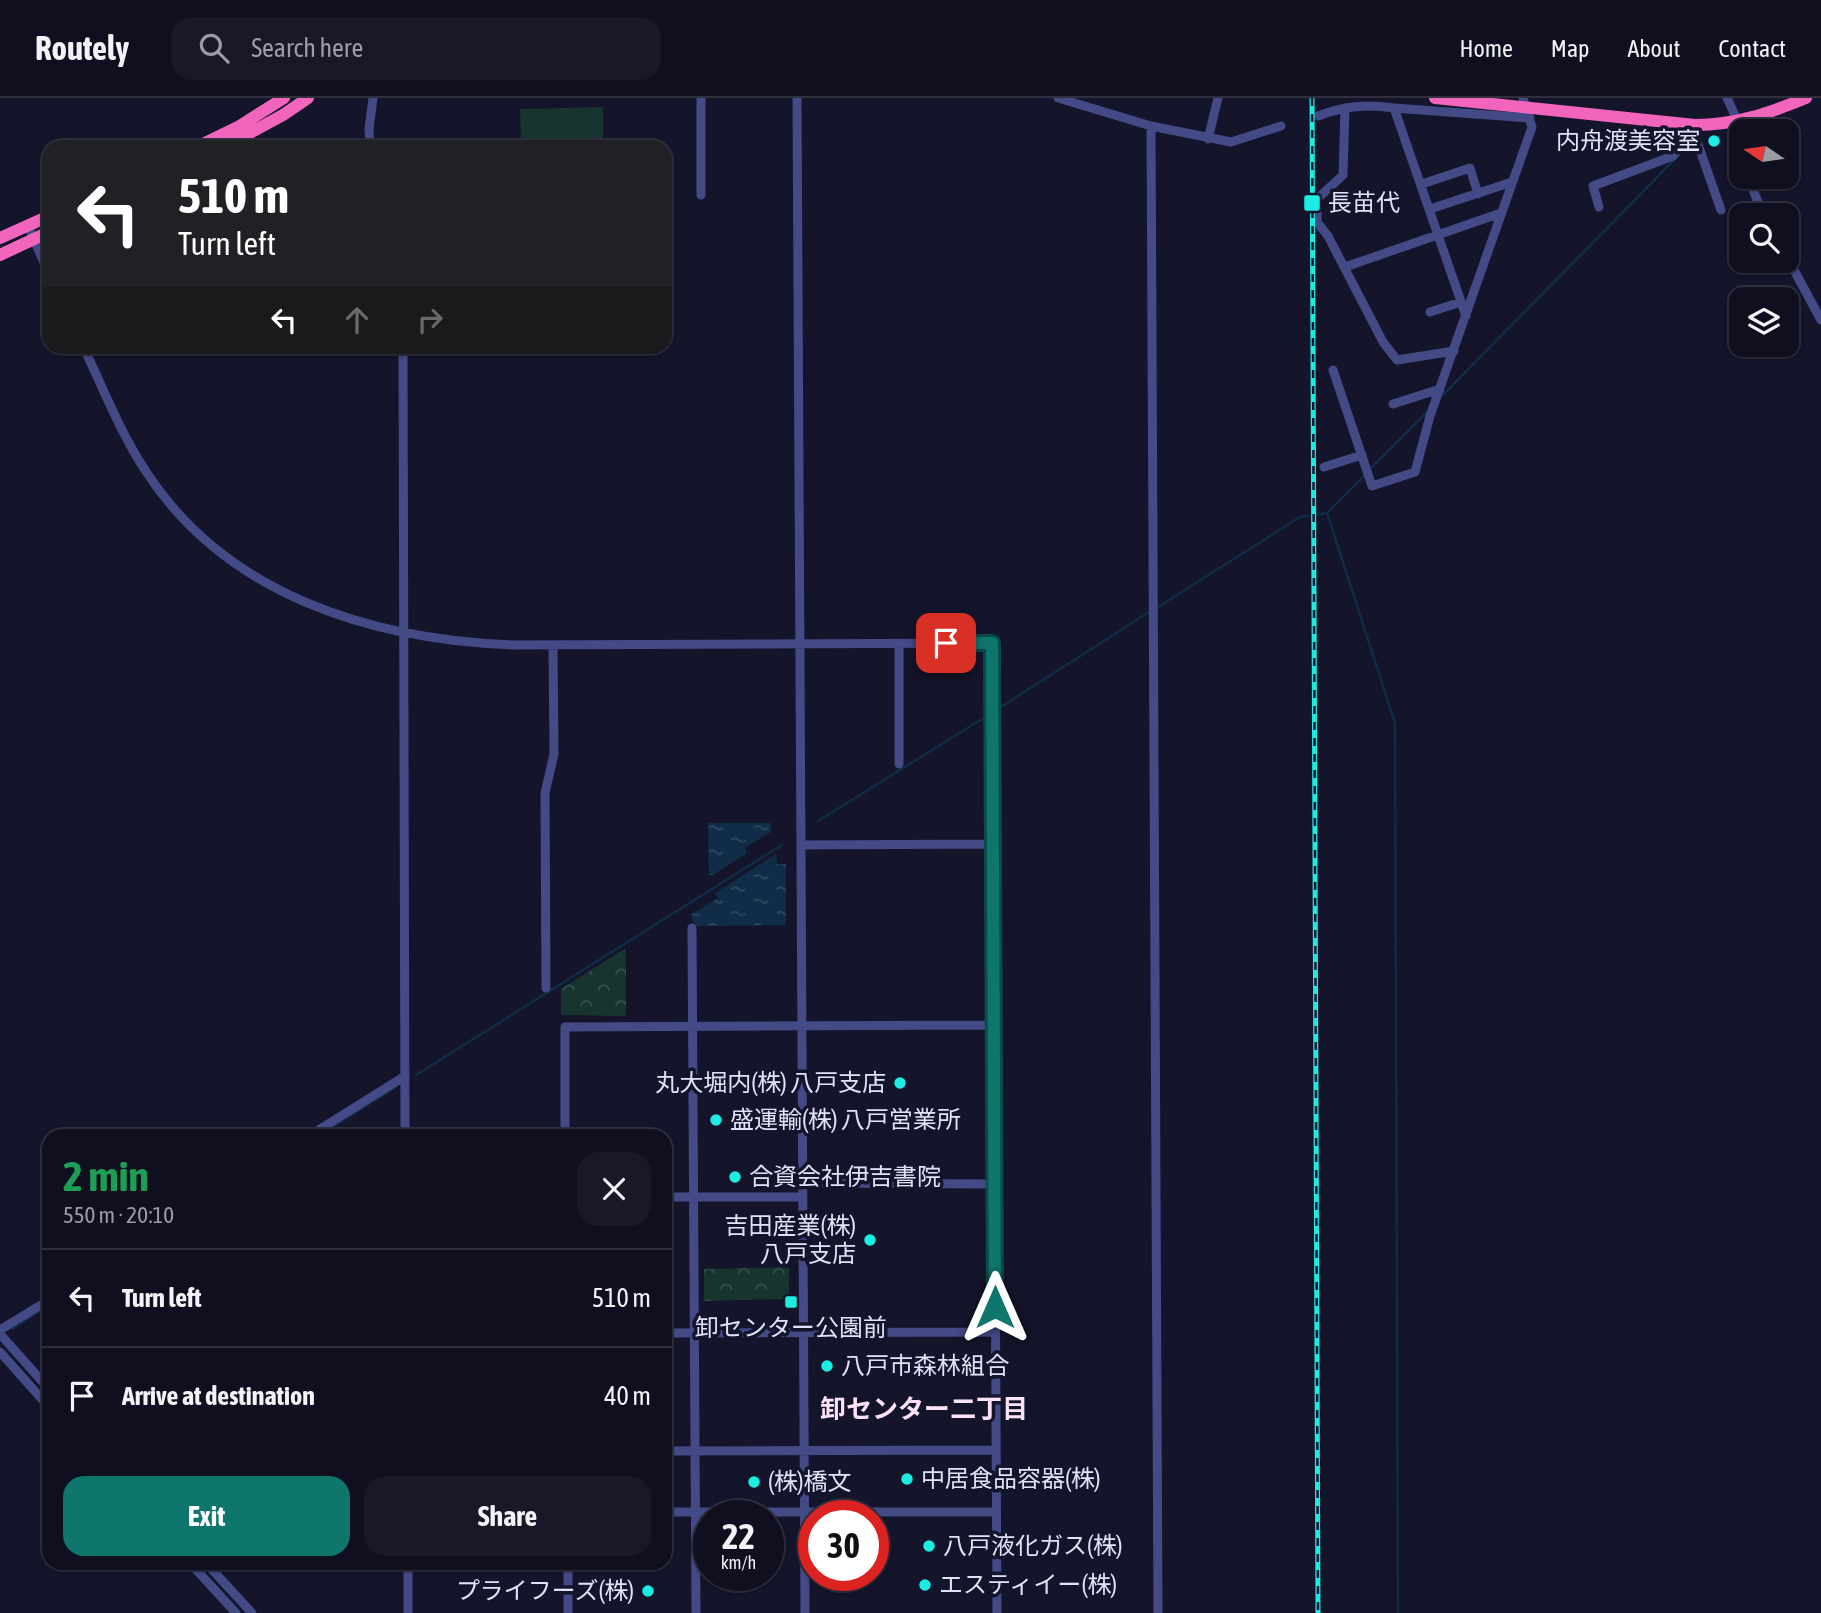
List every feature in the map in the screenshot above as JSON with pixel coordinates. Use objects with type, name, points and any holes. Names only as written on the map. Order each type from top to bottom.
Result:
[{"type":"highway","points":[[211,140],[284,98]]},
{"type":"highway","points":[[237,140],[308,98]]},
{"type":"highway","points":[[1435,98],[1694,129],[1729,123]]},
{"type":"highway","points":[[1747,119],[1806,98]]},
{"type":"highway","points":[[0,238],[42,219]]},
{"type":"highway","points":[[0,255],[42,235]]},
{"type":"street","points":[[370,140],[373,98]]},
{"type":"street","points":[[701,98],[701,195]]},
{"type":"street","points":[[797,98],[805,1500]]},
{"type":"street","points":[[1058,98],[1151,126],[1231,142],[1281,125]]},
{"type":"street","points":[[1208,139],[1218,98]]},
{"type":"street","points":[[1727,98],[1734,119]]},
{"type":"street","points":[[1318,116],[1367,104],[1394,108],[1527,108],[1532,127],[1440,389],[1415,472],[1372,486],[1333,369]]},
{"type":"street","points":[[1345,108],[1343,175],[1317,199],[1316,217],[1383,342],[1397,360],[1454,351]]},
{"type":"street","points":[[1394,108],[1466,316]]},
{"type":"street","points":[[1151,126],[1158,1613]]},
{"type":"street","points":[[1599,207],[1593,186],[1672,156],[1694,129]]},
{"type":"street","points":[[1694,129],[1721,210]]},
{"type":"street","points":[[1422,184],[1470,168],[1478,194]]},
{"type":"street","points":[[1430,209],[1512,182]]},
{"type":"street","points":[[1345,267],[1501,213]]},
{"type":"street","points":[[28,226],[42,258]]},
{"type":"street","points":[[1796,273],[1821,320]]},
{"type":"street","points":[[1430,312],[1461,302]]},
{"type":"street","points":[[87,354],[146,471],[192,527],[223,555],[251,575],[291,597],[358,622],[481,644],[992,643],[996,1613]]},
{"type":"street","points":[[402,354],[405,1129]]},
{"type":"street","points":[[1392,404],[1440,389]]},
{"type":"street","points":[[1324,467],[1362,454]]},
{"type":"street","points":[[899,644],[899,764]]},
{"type":"street","points":[[546,989],[545,793],[554,754],[553,645]]},
{"type":"street","points":[[801,845],[993,844]]},
{"type":"street","points":[[692,928],[695,1500]]},
{"type":"street","points":[[565,1129],[565,1027],[993,1025]]},
{"type":"street","points":[[327,1129],[405,1076]]},
{"type":"street","points":[[802,1183],[994,1184]]},
{"type":"street","points":[[672,1197],[803,1197]]},
{"type":"street","points":[[42,1305],[0,1332],[42,1381]]},
{"type":"street","points":[[672,1333],[995,1332]]},
{"type":"street","points":[[0,1352],[42,1399]]},
{"type":"street","points":[[672,1451],[996,1450]]},
{"type":"street","points":[[672,1512],[693,1512]]},
{"type":"street","points":[[889,1512],[996,1512]]},
{"type":"street","points":[[196,1570],[236,1613]]},
{"type":"street","points":[[212,1570],[252,1613]]},
{"type":"street","points":[[408,1570],[408,1613]]},
{"type":"street","points":[[568,1570],[568,1613]]},
{"type":"street","points":[[696,1591],[696,1613]]},
{"type":"street","points":[[805,1591],[805,1613]]},
{"type":"green space","points":[[603,107],[603,140],[521,140],[520,109]]},
{"type":"green space","points":[[626,948],[626,1016],[561,1015],[561,989]]},
{"type":"green space","points":[[789,1267],[789,1299],[704,1301],[704,1269]]},
{"type":"water","points":[[708,823],[771,823],[771,832],[745,848],[747,853],[709,875]]},
{"type":"water","points":[[776,854],[777,864],[786,864],[786,925],[695,926],[690,915],[718,898],[715,893]]},
{"type":"waterway","points":[[1441,397],[1674,160]]},
{"type":"waterway","points":[[1369,470],[1429,410]]},
{"type":"waterway","points":[[1155,609],[1300,517],[1327,513],[1365,475]]},
{"type":"waterway","points":[[1327,513],[1395,723],[1398,1613]]},
{"type":"waterway","points":[[996,710],[1149,612]]},
{"type":"waterway","points":[[818,821],[990,714]]},
{"type":"waterway","points":[[416,1075],[782,845]]},
{"type":"waterway","points":[[329,1129],[396,1087]]},
{"type":"waterway","points":[[12,1329],[42,1310]]},
{"type":"railway","points":[[1312,98],[1318,1613]]},
{"type":"place","name":"内舟渡美容室","points":[[1714,141]]},
{"type":"place","name":"長苗代","points":[[1312,203]]},
{"type":"place","name":"丸大堀内(株) 八戸支店","points":[[900,1083]]},
{"type":"place","name":"盛運輸(株) 八戸営業所","points":[[716,1120]]},
{"type":"place","name":"合資会社伊吉書院","points":[[735,1177]]},
{"type":"place","name":"吉田産業(株) 八戸支店","points":[[870,1240]]},
{"type":"place","name":"卸センター公園前","points":[[791,1302]]},
{"type":"place","name":"八戸市森林組合","points":[[827,1366]]},
{"type":"place","name":"中居食品容器(株)","points":[[907,1479]]},
{"type":"place","name":"(株)橋文","points":[[754,1482]]},
{"type":"place","name":"八戸液化ガス(株)","points":[[929,1546]]},
{"type":"place","name":"エスティイー(株)","points":[[925,1585]]},
{"type":"place","name":"プライフーズ(株)","points":[[648,1591]]},
{"type":"district","name":"卸センター二丁目","points":[[924,1409]]},
{"type":"route","points":[[946,643],[992,643],[995,1307]]}]
